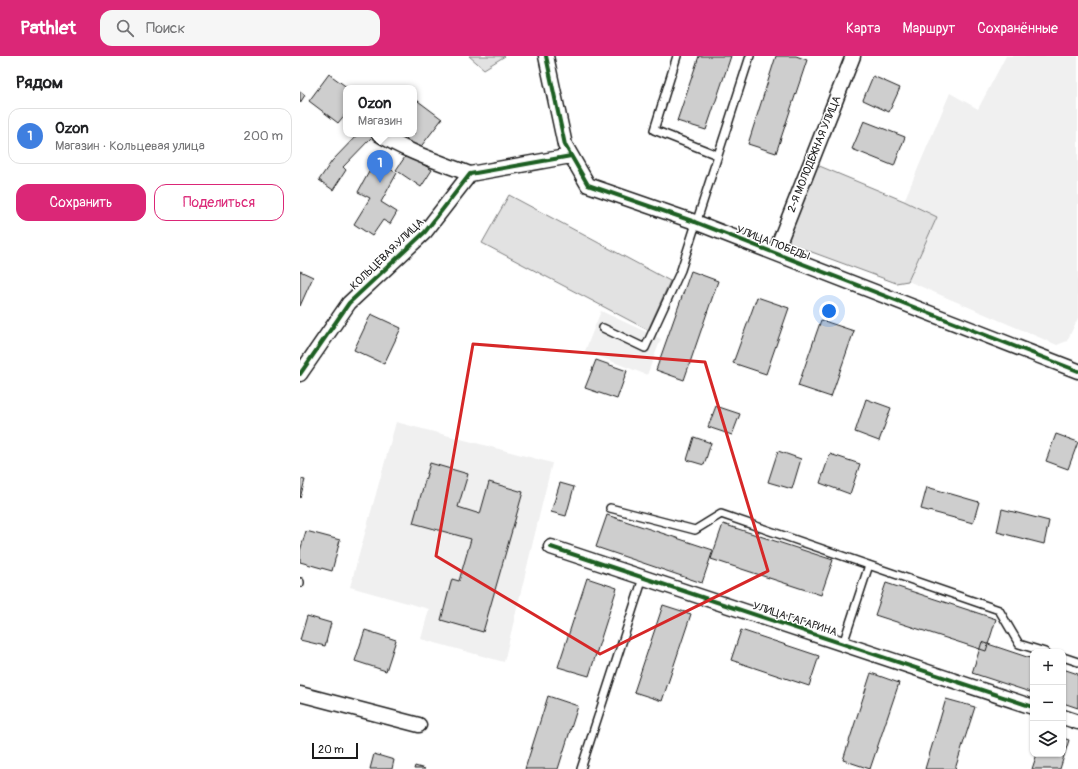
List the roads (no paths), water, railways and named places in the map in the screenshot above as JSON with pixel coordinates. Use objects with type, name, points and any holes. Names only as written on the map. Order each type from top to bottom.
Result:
[{"type":"street","name":"УЛИЦА ПОБЕДЫ","points":[[546,56],[565,145],[588,184],[695,222],[1077,368]]},
{"type":"street","name":"2-Я МОЛОДЁЖНАЯ УЛИЦА","points":[[775,253],[853,56]]},
{"type":"street","points":[[384,137],[434,160],[470,174],[571,156]]},
{"type":"street","name":"КОЛЬЦЕВАЯ УЛИЦА","points":[[300,374],[349,303],[425,232],[470,174]]},
{"type":"street","name":"УЛИЦА ГАГАРИНА","points":[[551,547],[1030,706]]},
{"type":"street","points":[[300,694],[419,725]]},
{"type":"street","points":[[1066,718],[1078,722]]},
{"type":"lane","points":[[677,56],[654,130],[717,155]]},
{"type":"lane","points":[[603,328],[645,348],[681,270],[695,222],[750,56]]},
{"type":"lane","points":[[610,508],[694,530],[721,514],[999,610],[1019,644],[1035,649]]},
{"type":"lane","points":[[843,644],[869,566]]},
{"type":"lane","points":[[581,769],[643,578]]},
{"type":"lane","points":[[1066,658],[1078,662]]},
{"type":"place","name":"Ozon","points":[[380,183]]}]
